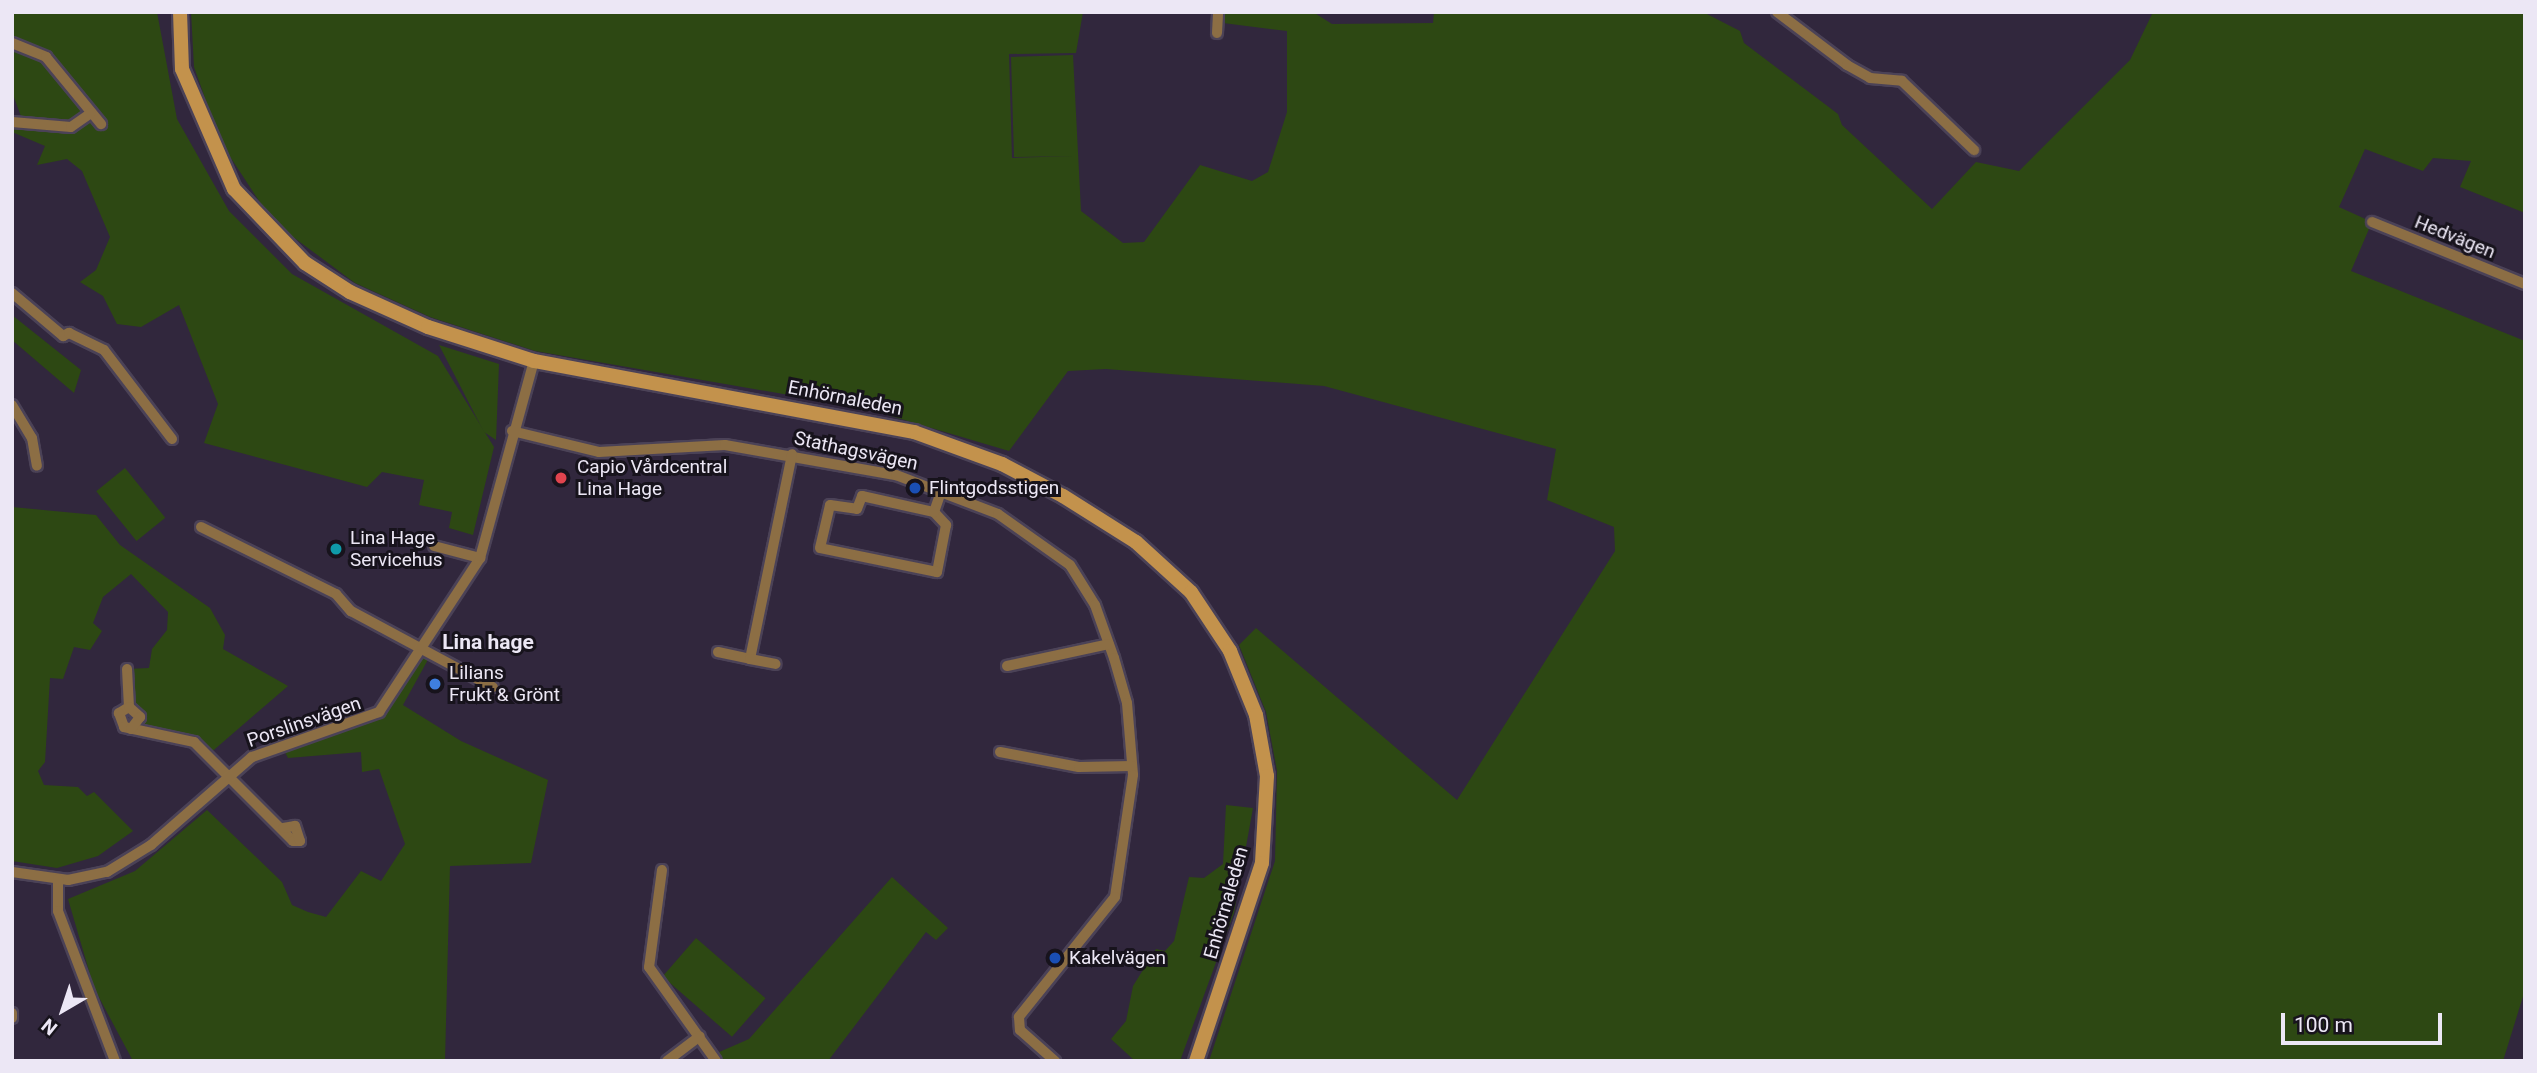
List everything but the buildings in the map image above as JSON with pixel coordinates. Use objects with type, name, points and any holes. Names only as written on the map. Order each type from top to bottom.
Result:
[{"type":"street","name":"Enhörnaleden","points":[[180,12],[182,69],[196,112],[234,189],[268,229],[350,292],[428,327],[534,361],[914,432],[1002,464],[1063,496],[1136,542],[1191,592],[1235,664],[1256,715],[1268,776],[1262,863],[1196,1061]]},
{"type":"street","points":[[1217,33],[1219,12]]},
{"type":"street","points":[[1777,12],[1847,65],[1870,78],[1902,81],[1974,149]]},
{"type":"street","points":[[12,43],[46,57],[101,124]]},
{"type":"street","points":[[12,122],[71,127],[91,113]]},
{"type":"street","name":"Hedvägen","points":[[2372,222],[2525,284]]},
{"type":"street","points":[[12,293],[63,337],[69,333],[104,350],[172,439]]},
{"type":"street","name":"Porslinsvägen","points":[[12,872],[58,879],[107,872],[129,861],[229,771],[281,744],[372,717],[480,558],[512,431],[534,361]]},
{"type":"street","points":[[12,405],[32,438],[37,466]]},
{"type":"street","name":"Stathagsvägen","points":[[512,431],[599,452],[712,445],[792,454],[942,489],[998,514],[1059,555],[1088,591],[1109,644],[1127,703],[1132,766],[1115,897],[1030,1000],[1020,1030],[1055,1061]]},
{"type":"street","points":[[750,659],[792,454]]},
{"type":"street","points":[[934,512],[942,489]]},
{"type":"street","points":[[862,496],[934,512],[946,525],[937,572],[820,548],[830,505],[857,509],[862,496]]},
{"type":"street","points":[[201,527],[336,594],[351,611],[493,687]]},
{"type":"street","points":[[434,546],[480,558]]},
{"type":"street","points":[[1007,666],[1109,644]]},
{"type":"street","points":[[718,652],[776,664]]},
{"type":"street","points":[[127,669],[129,707],[140,719],[131,729],[194,742],[229,771],[283,828]]},
{"type":"street","points":[[1000,752],[1079,767],[1132,766]]},
{"type":"street","points":[[662,870],[649,967],[716,1061]]},
{"type":"street","points":[[58,879],[58,911],[115,1061]]},
{"type":"street","points":[[667,1061],[700,1036]]},
{"type":"green space","points":[[12,12],[157,12],[177,119],[229,211],[292,274],[438,356],[494,447],[473,535],[449,528],[452,512],[419,505],[424,480],[382,472],[367,487],[204,443],[218,404],[179,305],[141,327],[117,324],[103,296],[80,282],[96,270],[110,237],[82,171],[67,159],[37,165],[45,146],[12,132],[12,122],[22,119],[12,92]]},
{"type":"green space","points":[[191,12],[1083,12],[1076,53],[1009,54],[1012,158],[1074,156],[1014,157],[1011,57],[1073,55],[1081,211],[1123,243],[1144,242],[1200,165],[1252,181],[1268,172],[1287,112],[1287,31],[1223,23],[1223,12],[1313,12],[1332,24],[1433,23],[1434,12],[1703,12],[1740,31],[1744,43],[1838,114],[1842,125],[1932,209],[1976,162],[2019,171],[2130,60],[2153,12],[2525,12],[2525,213],[2460,187],[2471,161],[2433,158],[2423,171],[2365,149],[2339,207],[2372,222],[2351,271],[2525,341],[2525,990],[2503,1061],[1209,1061],[1275,861],[1277,771],[1266,712],[1239,645],[1256,628],[1457,800],[1615,551],[1614,527],[1547,500],[1556,449],[1324,386],[1106,369],[1068,371],[1009,451],[864,408],[535,351],[430,317],[355,283],[273,222],[221,143],[194,67]]},
{"type":"green space","points":[[12,315],[81,370],[74,393],[12,340]]},
{"type":"green space","points":[[439,345],[499,364],[496,440],[484,432]]},
{"type":"green space","points":[[125,468],[165,518],[137,541],[96,491]]},
{"type":"green space","points":[[12,507],[96,515],[120,545],[210,608],[225,635],[223,649],[288,686],[208,755],[134,727],[127,669],[149,668],[152,649],[167,630],[168,612],[131,574],[103,597],[93,623],[102,631],[90,650],[74,647],[63,679],[50,678],[45,762],[38,771],[44,785],[78,787],[87,796],[94,792],[133,831],[98,856],[57,868],[12,861]]},
{"type":"green space","points":[[420,650],[430,656],[403,705],[461,741],[548,780],[531,863],[450,866],[445,1061],[133,1061],[94,988],[68,899],[135,871],[207,810],[282,882],[292,905],[308,912],[326,917],[361,871],[381,881],[405,844],[379,769],[362,772],[361,752],[288,758],[281,744],[366,721]]},
{"type":"green space","points":[[1226,805],[1253,808],[1234,913],[1180,1061],[1135,1061],[1111,1039],[1126,1021],[1133,986],[1156,949],[1165,951],[1174,941],[1189,877],[1204,878],[1223,864]]},
{"type":"green space","points":[[892,877],[948,928],[936,940],[926,932],[828,1061],[721,1061],[717,1053],[749,1039]]},
{"type":"green space","points":[[696,938],[765,998],[732,1037],[663,976]]},
{"type":"place","name":"Capio Vårdcentral Lina Hage","points":[[561,478]]},
{"type":"place","name":"Flintgodsstigen","points":[[915,488]]},
{"type":"place","name":"Lina Hage Servicehus","points":[[336,549]]},
{"type":"place","name":"Lilians Frukt & Grönt","points":[[435,684]]},
{"type":"place","name":"Kakelvägen","points":[[1055,958]]},
{"type":"district","name":"Lina hage","points":[[488,642]]}]
